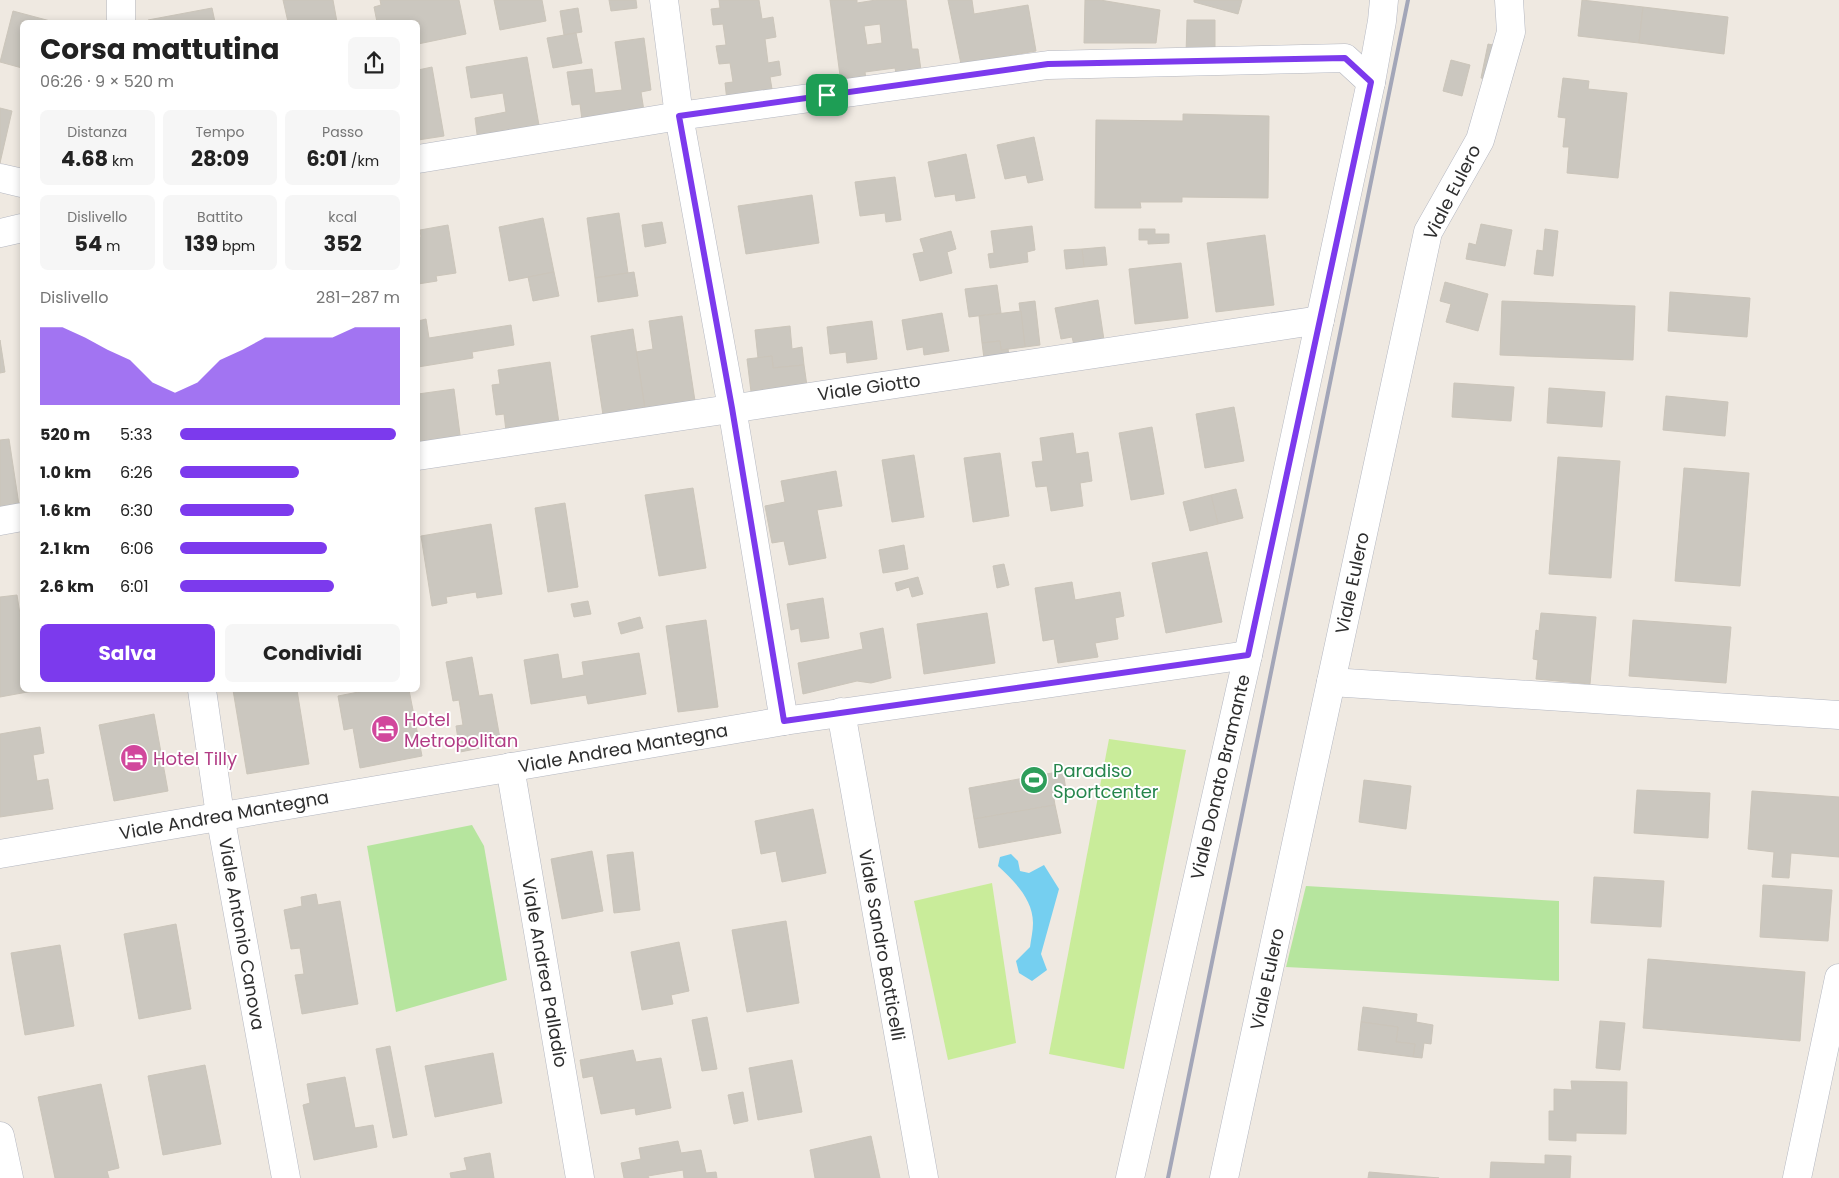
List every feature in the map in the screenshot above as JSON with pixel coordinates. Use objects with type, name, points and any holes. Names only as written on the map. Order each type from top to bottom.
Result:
[{"type":"street","points":[[121,0],[121,20]]},
{"type":"street","points":[[664,0],[679,116],[732,408],[784,721]]},
{"type":"street","name":"Viale Donato Bramante","points":[[1130,1178],[1248,655],[1371,82],[1384,0]]},
{"type":"street","name":"Viale Eulero","points":[[1224,1178],[1428,232],[1480,140],[1511,32],[1509,0]]},
{"type":"street","points":[[420,159],[679,116],[1048,64],[1345,58],[1371,82]]},
{"type":"street","points":[[0,178],[20,183]]},
{"type":"street","points":[[0,233],[20,228]]},
{"type":"street","name":"Viale Giotto","points":[[420,456],[1320,320]]},
{"type":"street","points":[[0,521],[20,517]]},
{"type":"street","name":"Viale Andrea Mantegna","points":[[0,854],[220,815],[784,721],[1248,655]]},
{"type":"street","points":[[1331,682],[1839,715]]},
{"type":"street","name":"Viale Antonio Canova","points":[[202,692],[220,815],[286,1178]]},
{"type":"street","name":"Viale Sandro Botticelli","points":[[841,712],[924,1178]]},
{"type":"street","name":"Viale Andrea Palladio","points":[[510,767],[580,1178]]},
{"type":"street","points":[[1797,1178],[1831,1048],[1839,978]]},
{"type":"street","points":[[0,1136],[9,1178]]},
{"type":"green space","points":[[1109,739],[1186,750],[1124,1069],[1049,1054]]},
{"type":"green space","points":[[472,825],[484,846],[507,980],[396,1012],[367,846]]},
{"type":"green space","points":[[992,883],[1016,1043],[948,1060],[914,901]]},
{"type":"green space","points":[[1306,886],[1559,901],[1559,981],[1286,967]]},
{"type":"water","points":[[1011,854],[1018,861],[1020,871],[1029,873],[1044,865],[1059,889],[1041,954],[1047,970],[1032,981],[1019,973],[1016,961],[1030,947],[1033,923],[1030,906],[1022,891],[998,866],[1000,857]]},
{"type":"building","points":[[283,0],[333,0],[337,20],[288,20]]},
{"type":"building","points":[[380,0],[459,0],[466,34],[420,44],[420,20],[377,20],[374,7],[381,5]]},
{"type":"building","points":[[494,0],[542,0],[546,21],[500,30]]},
{"type":"building","points":[[609,0],[636,0],[637,8],[611,11]]},
{"type":"building","points":[[719,0],[759,0],[762,19],[773,17],[776,37],[765,39],[768,63],[779,61],[781,75],[770,77],[773,95],[727,101],[725,83],[733,82],[730,63],[719,64],[716,46],[726,45],[723,24],[713,25],[711,9],[720,8]]},
{"type":"building","points":[[830,0],[857,0],[857,3],[876,0],[906,0],[912,49],[918,49],[921,70],[896,73],[895,68],[865,72],[866,80],[841,83]],"holes":[[[880,24],[882,43],[867,45],[864,26]]]},
{"type":"building","points":[[948,0],[972,0],[974,14],[1028,5],[1036,51],[961,64]]},
{"type":"building","points":[[1085,0],[1100,0],[1160,10],[1156,43],[1084,43]]},
{"type":"building","points":[[1194,0],[1242,0],[1238,14],[1194,2]]},
{"type":"building","points":[[1582,0],[1643,7],[1639,43],[1578,36]]},
{"type":"building","points":[[1643,7],[1728,17],[1724,54],[1639,43]]},
{"type":"building","points":[[212,8],[215,20],[148,20]]},
{"type":"building","points":[[578,8],[582,32],[564,35],[560,11]]},
{"type":"building","points":[[13,11],[47,20],[20,20],[20,67],[0,62]]},
{"type":"building","points":[[1187,20],[1215,20],[1215,55],[1186,55]]},
{"type":"building","points":[[576,33],[582,63],[553,68],[547,38]]},
{"type":"building","points":[[644,38],[651,90],[641,92],[644,111],[582,120],[580,104],[572,105],[567,72],[592,69],[595,93],[622,90],[615,42]]},
{"type":"building","points":[[1488,44],[1503,47],[1495,81],[1481,78]]},
{"type":"building","points":[[527,57],[540,131],[478,142],[475,118],[506,112],[503,93],[471,98],[466,67]]},
{"type":"building","points":[[1451,60],[1470,65],[1462,96],[1443,91]]},
{"type":"building","points":[[432,67],[444,136],[420,140],[420,70]]},
{"type":"building","points":[[1563,78],[1589,81],[1588,89],[1627,93],[1618,178],[1567,173],[1569,147],[1563,147],[1566,118],[1558,117]]},
{"type":"building","points":[[0,108],[12,111],[0,163]]},
{"type":"building","points":[[1183,114],[1269,116],[1268,198],[1182,197],[1182,202],[1140,202],[1141,208],[1095,208],[1096,120],[1183,121]]},
{"type":"building","points":[[1034,137],[1043,180],[1028,183],[1026,175],[1005,179],[997,145]]},
{"type":"building","points":[[966,154],[975,198],[956,201],[955,194],[935,197],[928,162]]},
{"type":"building","points":[[895,177],[901,220],[886,222],[885,213],[860,216],[855,182]]},
{"type":"building","points":[[812,195],[819,243],[746,254],[738,206]]},
{"type":"building","points":[[619,213],[628,273],[595,278],[587,218]]},
{"type":"building","points":[[543,218],[554,272],[509,281],[499,227]]},
{"type":"building","points":[[662,222],[666,243],[645,247],[642,225]]},
{"type":"building","points":[[1481,224],[1512,230],[1505,266],[1466,259],[1469,243],[1476,245]]},
{"type":"building","points":[[448,225],[456,273],[436,276],[437,281],[420,284],[420,230]]},
{"type":"building","points":[[1032,226],[1035,250],[1027,252],[1028,262],[990,268],[988,254],[994,253],[991,231]]},
{"type":"building","points":[[1139,229],[1155,229],[1155,234],[1169,234],[1169,243],[1148,244],[1148,240],[1139,240]]},
{"type":"building","points":[[1545,229],[1558,231],[1553,276],[1534,274],[1537,250],[1543,251]]},
{"type":"building","points":[[951,231],[956,249],[947,252],[952,273],[920,281],[913,254],[924,252],[920,239]]},
{"type":"building","points":[[1265,235],[1274,305],[1216,312],[1207,243]]},
{"type":"building","points":[[1105,247],[1107,265],[1084,267],[1082,249]]},
{"type":"building","points":[[1082,249],[1084,267],[1066,269],[1064,250]]},
{"type":"building","points":[[1181,263],[1188,318],[1135,324],[1129,269]]},
{"type":"building","points":[[554,272],[559,296],[533,301],[528,277]]},
{"type":"building","points":[[634,272],[638,296],[598,302],[595,278]]},
{"type":"building","points":[[1445,282],[1488,294],[1478,331],[1446,322],[1451,304],[1440,301]]},
{"type":"building","points":[[997,285],[1001,313],[969,317],[965,289]]},
{"type":"building","points":[[1670,292],[1750,298],[1747,337],[1668,331]]},
{"type":"building","points":[[1098,300],[1104,340],[1074,345],[1072,337],[1061,339],[1055,308]]},
{"type":"building","points":[[1035,301],[1040,345],[1025,347],[1019,303]]},
{"type":"building","points":[[1502,301],[1635,306],[1633,360],[1500,355]]},
{"type":"building","points":[[1021,311],[1025,347],[1001,350],[1000,341],[982,343],[979,316]]},
{"type":"building","points":[[942,313],[949,351],[924,355],[923,347],[907,350],[902,320]]},
{"type":"building","points":[[682,316],[695,401],[645,409],[636,352],[653,349],[649,321]]},
{"type":"building","points":[[426,319],[429,338],[511,325],[514,345],[472,352],[473,358],[420,367],[420,320]]},
{"type":"building","points":[[872,321],[877,359],[847,363],[846,352],[830,354],[827,327]]},
{"type":"building","points":[[790,326],[792,349],[802,347],[804,365],[773,368],[772,356],[758,358],[755,330]]},
{"type":"building","points":[[633,329],[645,409],[603,415],[591,336]]},
{"type":"building","points":[[0,340],[5,372],[0,373]]},
{"type":"building","points":[[1000,341],[1001,350],[1008,349],[1010,362],[985,366],[982,343]]},
{"type":"building","points":[[772,356],[773,368],[804,365],[808,393],[752,400],[747,359]]},
{"type":"building","points":[[550,362],[559,423],[506,431],[504,414],[496,415],[492,385],[500,384],[498,370]]},
{"type":"building","points":[[1454,383],[1514,387],[1511,421],[1452,417]]},
{"type":"building","points":[[1549,388],[1605,392],[1602,427],[1547,423]]},
{"type":"building","points":[[454,389],[461,442],[420,449],[420,394]]},
{"type":"building","points":[[1666,396],[1728,402],[1725,436],[1663,430]]},
{"type":"building","points":[[1234,407],[1244,461],[1205,468],[1196,414]]},
{"type":"building","points":[[1152,427],[1164,494],[1131,500],[1119,433]]},
{"type":"building","points":[[1073,433],[1076,454],[1088,452],[1092,481],[1080,483],[1083,506],[1051,511],[1047,486],[1036,487],[1032,462],[1043,461],[1040,438]]},
{"type":"building","points":[[9,439],[19,505],[0,508],[0,440]]},
{"type":"building","points":[[1000,453],[1009,516],[973,522],[964,458]]},
{"type":"building","points":[[914,455],[924,517],[892,522],[882,460]]},
{"type":"building","points":[[1558,457],[1620,461],[1611,578],[1549,574]]},
{"type":"building","points":[[1684,468],[1749,473],[1740,586],[1675,581]]},
{"type":"building","points":[[836,471],[842,506],[817,510],[826,558],[789,565],[784,541],[772,543],[765,506],[785,502],[781,481]]},
{"type":"building","points":[[693,488],[706,568],[659,576],[645,495]]},
{"type":"building","points":[[1236,489],[1243,518],[1218,524],[1211,495]]},
{"type":"building","points":[[1211,495],[1218,524],[1190,531],[1183,502]]},
{"type":"building","points":[[565,503],[578,587],[548,592],[535,508]]},
{"type":"building","points":[[491,524],[502,594],[477,598],[476,592],[446,597],[447,603],[432,606],[421,536]]},
{"type":"building","points":[[904,545],[908,569],[883,573],[879,550]]},
{"type":"building","points":[[1207,552],[1222,622],[1166,633],[1152,563]]},
{"type":"building","points":[[1004,564],[1009,585],[997,588],[993,566]]},
{"type":"building","points":[[918,577],[923,594],[912,597],[909,587],[897,591],[895,583]]},
{"type":"building","points":[[1072,582],[1075,600],[1120,592],[1124,616],[1115,618],[1118,639],[1095,643],[1098,657],[1058,663],[1054,639],[1043,641],[1035,588]]},
{"type":"building","points":[[17,595],[20,614],[20,692],[28,692],[0,697],[0,597]]},
{"type":"building","points":[[823,598],[829,638],[801,642],[799,628],[791,630],[787,604]]},
{"type":"building","points":[[588,601],[591,614],[574,617],[571,604]]},
{"type":"building","points":[[987,613],[995,663],[924,674],[917,624]]},
{"type":"building","points":[[1541,613],[1596,617],[1590,684],[1536,679],[1538,660],[1533,659],[1536,630],[1539,631]]},
{"type":"building","points":[[640,617],[643,628],[621,634],[618,623]]},
{"type":"building","points":[[706,620],[718,707],[678,712],[666,626]]},
{"type":"building","points":[[1633,620],[1731,627],[1726,683],[1629,676]]},
{"type":"building","points":[[883,628],[891,678],[871,683],[857,681],[803,694],[798,663],[863,649],[860,633]]},
{"type":"building","points":[[639,653],[646,694],[588,704],[586,695],[531,704],[524,660],[558,654],[562,679],[584,675],[582,662]]},
{"type":"building","points":[[472,657],[479,696],[492,694],[501,744],[460,752],[456,726],[463,725],[459,700],[453,701],[446,662]]},
{"type":"building","points":[[233,692],[297,692],[309,764],[247,774]]},
{"type":"building","name":"Hotel Metropolitan","points":[[359,692],[409,692],[422,756],[360,768],[353,728],[344,730],[338,696]]},
{"type":"building","name":"Hotel Tilly","points":[[154,714],[168,791],[114,801],[99,725]]},
{"type":"building","points":[[40,727],[44,753],[33,755],[37,781],[48,779],[53,809],[0,817],[0,734]]},
{"type":"building","points":[[1063,771],[1066,790],[1053,793],[1055,805],[974,819],[969,788]]},
{"type":"building","points":[[1364,780],[1411,786],[1406,829],[1359,822]]},
{"type":"building","points":[[1637,790],[1710,793],[1708,838],[1634,833]]},
{"type":"building","points":[[1752,791],[1839,797],[1839,857],[1791,853],[1789,878],[1772,877],[1774,852],[1748,849]]},
{"type":"building","points":[[1055,805],[1061,833],[979,848],[974,819]]},
{"type":"building","points":[[813,809],[826,873],[782,882],[776,851],[761,854],[755,821]]},
{"type":"building","points":[[592,851],[603,911],[562,919],[551,859]]},
{"type":"building","points":[[633,852],[640,910],[614,913],[607,855]]},
{"type":"building","points":[[1594,877],[1664,881],[1661,927],[1591,923]]},
{"type":"building","points":[[1763,885],[1832,890],[1828,941],[1760,937]]},
{"type":"building","points":[[316,894],[318,905],[340,901],[358,1004],[302,1014],[295,975],[304,974],[300,948],[291,949],[284,910],[302,906],[301,897]]},
{"type":"building","points":[[786,921],[799,1003],[747,1012],[732,930]]},
{"type":"building","points":[[176,924],[191,1009],[139,1019],[124,934]]},
{"type":"building","points":[[679,942],[689,991],[671,995],[673,1004],[642,1010],[631,952]]},
{"type":"building","points":[[60,945],[74,1026],[25,1035],[11,953]]},
{"type":"building","points":[[1648,959],[1805,972],[1800,1041],[1643,1028]]},
{"type":"building","points":[[1363,1007],[1417,1014],[1416,1022],[1433,1025],[1431,1044],[1424,1043],[1422,1058],[1413,1057],[1415,1044],[1396,1042],[1398,1027],[1361,1022]]},
{"type":"building","points":[[707,1017],[717,1069],[702,1071],[692,1020]]},
{"type":"building","points":[[1600,1021],[1625,1023],[1620,1070],[1596,1068]]},
{"type":"building","points":[[1361,1022],[1398,1027],[1396,1042],[1415,1044],[1413,1057],[1358,1050]]},
{"type":"building","points":[[390,1046],[407,1135],[393,1138],[376,1049]]},
{"type":"building","points":[[633,1050],[636,1062],[661,1058],[671,1108],[636,1115],[635,1108],[601,1114],[593,1076],[583,1078],[580,1060]]},
{"type":"building","points":[[493,1053],[502,1103],[435,1117],[425,1066]]},
{"type":"building","points":[[792,1060],[802,1112],[758,1120],[749,1068]]},
{"type":"building","points":[[205,1065],[221,1144],[163,1155],[148,1076]]},
{"type":"building","points":[[345,1077],[355,1128],[373,1125],[377,1147],[314,1160],[303,1105],[310,1103],[307,1084]]},
{"type":"building","points":[[1571,1081],[1627,1082],[1626,1134],[1576,1133],[1576,1141],[1549,1140],[1549,1111],[1554,1111],[1554,1089],[1572,1090]]},
{"type":"building","points":[[101,1084],[119,1168],[107,1171],[109,1178],[55,1178],[38,1097]]},
{"type":"building","points":[[743,1092],[748,1121],[734,1124],[728,1095]]},
{"type":"building","points":[[871,1136],[880,1178],[815,1178],[810,1150]]},
{"type":"building","points":[[678,1141],[681,1153],[701,1150],[706,1173],[716,1172],[717,1178],[684,1178],[683,1170],[648,1176],[649,1178],[624,1178],[621,1163],[641,1159],[639,1148]]},
{"type":"building","points":[[490,1153],[494,1178],[451,1178],[450,1173],[467,1170],[464,1158]]},
{"type":"building","points":[[1545,1155],[1571,1156],[1570,1178],[1490,1178],[1491,1162],[1545,1164]]},
{"type":"building","points":[[1369,1172],[1439,1178],[1368,1178]]},
{"type":"railway","points":[[1168,1178],[1408,0]]},
{"type":"place","name":"Hotel Metropolitan","points":[[385,729]]},
{"type":"place","name":"Hotel Tilly","points":[[134,758]]},
{"type":"place","name":"Paradiso Sportcenter","points":[[1034,780]]},
{"type":"route","points":[[1345,58],[1371,82],[1248,655],[784,721],[732,408],[679,116],[827,95],[1048,64],[1345,58]]}]
